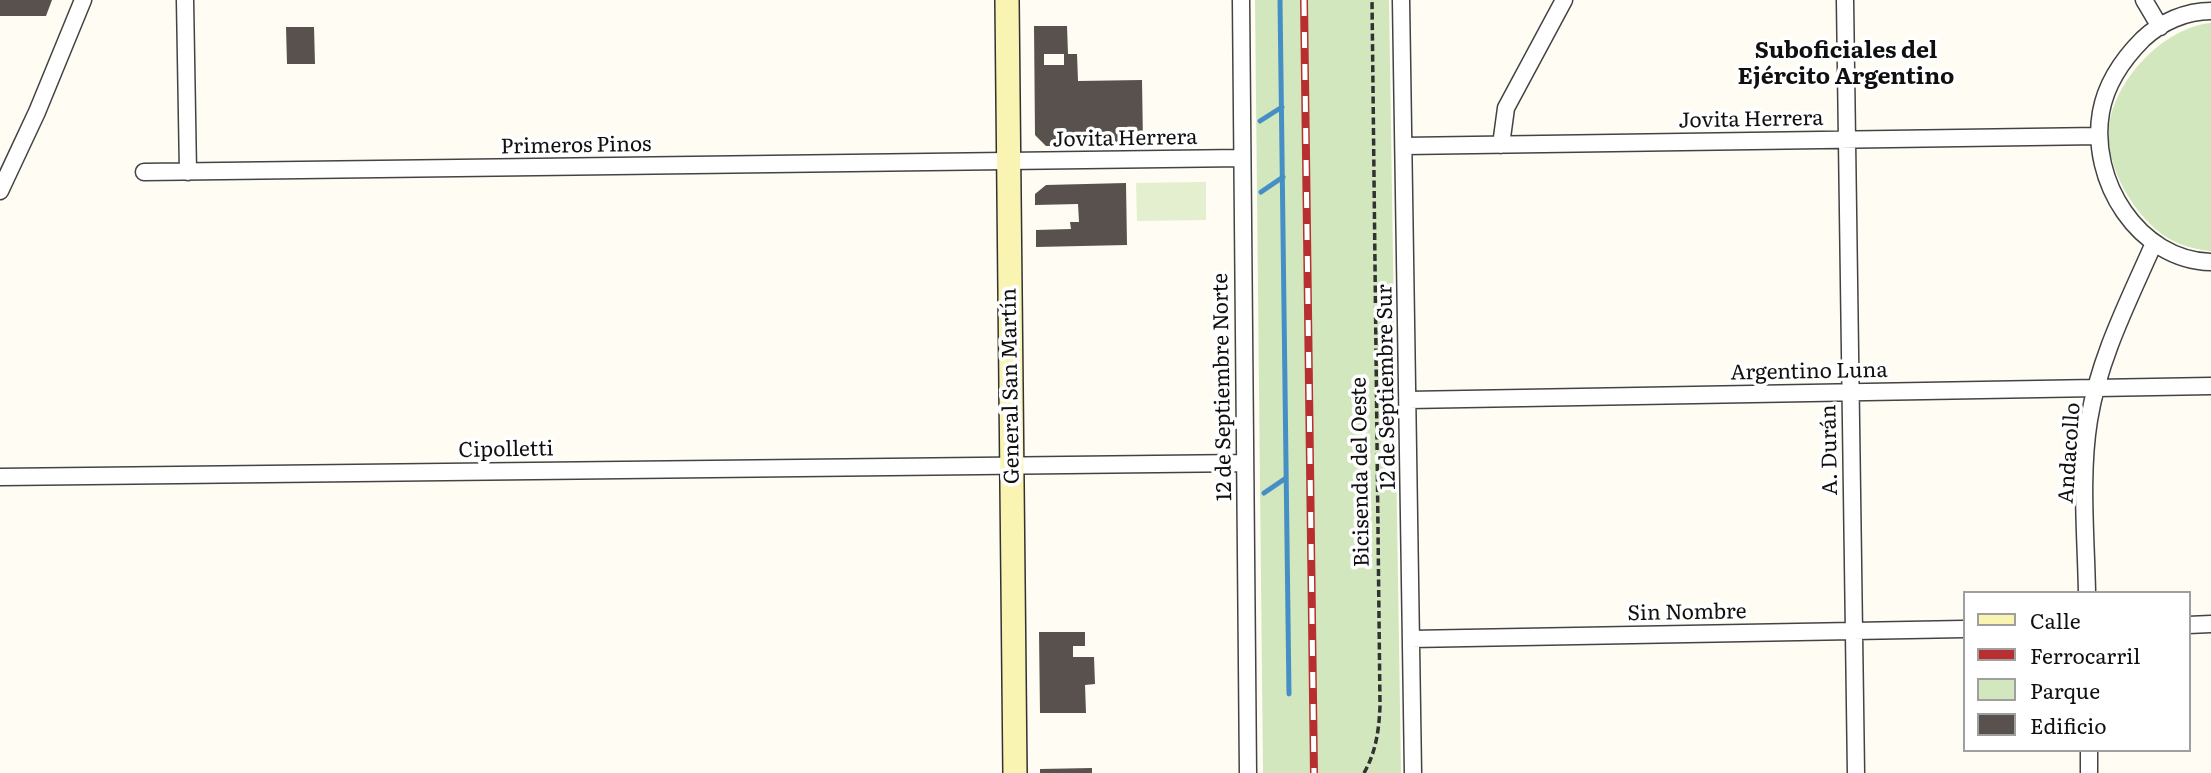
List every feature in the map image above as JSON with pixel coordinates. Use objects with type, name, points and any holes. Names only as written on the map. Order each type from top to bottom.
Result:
[{"type":"main road","name":"General San Martín","points":[[1007,0],[1015,773]]},
{"type":"street","points":[[0,191],[37,113],[83,0]]},
{"type":"street","points":[[185,0],[188,172]]},
{"type":"street","name":"12 de Septiembre Norte","points":[[1241,0],[1248,773]]},
{"type":"street","name":"12 de Septiembre Sur","points":[[1401,0],[1413,773]]},
{"type":"street","points":[[1501,145],[1506,108],[1564,0]]},
{"type":"street","name":"A. Durán","points":[[1845,0],[1856,773]]},
{"type":"street","points":[[2144,0],[2160,27]]},
{"type":"street","points":[[2211,11],[2184,14],[2160,27],[2134,48],[2119,67],[2108,89],[2101,112],[2099,136],[2101,160],[2113,193],[2130,219],[2154,243],[2185,258],[2211,262]]},
{"type":"street","name":"Jovita Herrera","points":[[1404,146],[2099,136]]},
{"type":"street","name":"Jovita Herrera","points":[[1009,161],[1242,158]]},
{"type":"street","name":"Primeros Pinos","points":[[144,172],[1009,161]]},
{"type":"street","name":"Andacollo","points":[[2087,591],[2089,422],[2096,388],[2112,339],[2154,243]]},
{"type":"street","name":"Argentino Luna","points":[[1408,400],[2211,386]]},
{"type":"street","points":[[1012,466],[1245,463]]},
{"type":"street","name":"Cipolletti","points":[[0,477],[1012,466]]},
{"type":"street","points":[[2190,625],[2211,624]]},
{"type":"street","name":"Sin Nombre","points":[[1411,639],[1962,629]]},
{"type":"street","points":[[2089,752],[2089,773]]},
{"type":"path","name":"Bicisenda del Oeste","points":[[1364,773],[1371,761],[1377,740],[1380,706],[1372,0]]},
{"type":"green space","points":[[1255,0],[1389,0],[1401,773],[1263,773]]},
{"type":"green space","points":[[2211,23],[2209,251],[2173,241],[2144,218],[2117,175],[2109,143],[2109,128],[2120,92],[2144,59],[2176,34]]},
{"type":"green space","points":[[1206,182],[1206,220],[1137,221],[1136,183]]},
{"type":"building","points":[[0,0],[52,0],[46,16],[0,16]]},
{"type":"building","points":[[1034,26],[1067,26],[1068,54],[1077,54],[1078,81],[1142,80],[1143,144],[1046,146],[1035,135]],"holes":[[[1044,54],[1064,54],[1064,65],[1044,65]]]},
{"type":"building","points":[[286,27],[314,27],[315,64],[287,64]]},
{"type":"building","points":[[1126,183],[1127,245],[1036,247],[1036,230],[1071,229],[1070,222],[1079,222],[1078,204],[1035,205],[1035,194],[1046,185]]},
{"type":"building","points":[[1039,632],[1085,632],[1085,646],[1073,646],[1073,657],[1094,657],[1095,684],[1085,685],[1086,713],[1040,713]]},
{"type":"building","points":[[1092,768],[1092,773],[1040,773],[1040,769]]},
{"type":"waterway","points":[[1280,0],[1289,694]]},
{"type":"waterway","points":[[1260,121],[1282,107]]},
{"type":"waterway","points":[[1261,192],[1283,177]]},
{"type":"waterway","points":[[1264,493],[1286,478]]},
{"type":"railway","points":[[1304,0],[1314,773]]},
{"type":"district","name":"Suboficiales del Ejército Argentino","points":[[1846,64]]}]
